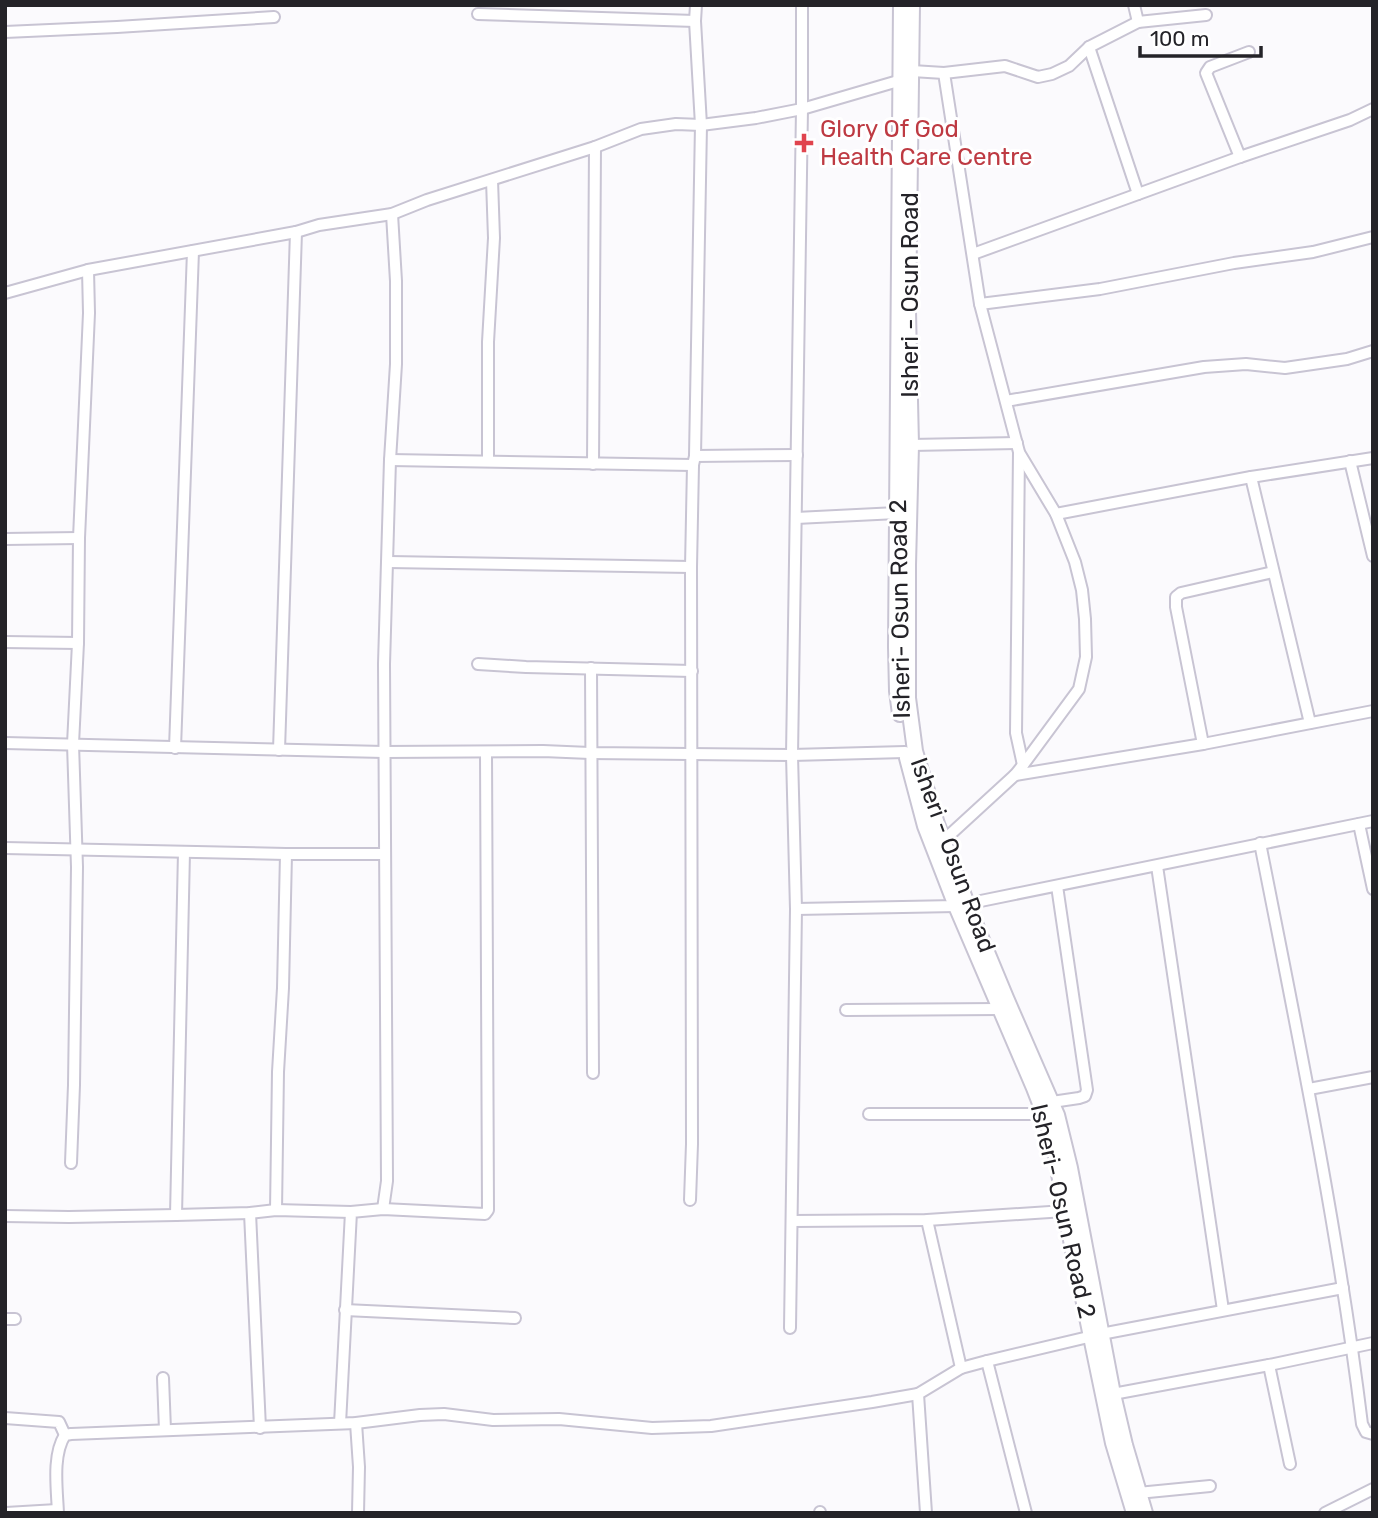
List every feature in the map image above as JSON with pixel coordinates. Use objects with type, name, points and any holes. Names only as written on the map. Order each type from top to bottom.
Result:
[{"type":"main road","name":"Isheri- Osun Road 2","points":[[901,5],[908,76],[896,647],[897,691],[905,752],[925,827],[961,905],[1000,1009],[1048,1108],[1065,1210],[1096,1335],[1112,1443],[1135,1513]]},
{"type":"main road","name":"Isheri - Osun Road","points":[[912,5],[908,76],[911,445],[908,698],[915,751],[961,905],[1006,998],[1048,1108],[1057,1115],[1070,1168],[1096,1335],[1145,1513]]},
{"type":"street","points":[[690,1200],[691,567],[701,125],[696,5]]},
{"type":"street","points":[[790,1328],[796,909],[792,755],[802,5]]},
{"type":"street","points":[[1134,5],[1138,22]]},
{"type":"street","points":[[478,13],[695,20]]},
{"type":"street","points":[[5,292],[88,270],[296,232],[319,225],[392,214],[427,200],[595,147],[641,129],[676,124],[701,125],[802,110],[908,76],[1005,66],[1038,76],[1052,74],[1069,66],[1089,47],[1138,22],[1206,15]]},
{"type":"street","points":[[5,32],[274,17]]},
{"type":"street","points":[[1089,47],[1138,194]]},
{"type":"street","points":[[1240,157],[1206,73],[1210,67],[1249,52]]},
{"type":"street","points":[[944,73],[981,304],[1018,448],[1016,733],[1019,770]]},
{"type":"street","points":[[973,254],[1350,120],[1373,109]]},
{"type":"street","points":[[593,464],[595,147]]},
{"type":"street","points":[[488,461],[488,342],[494,237],[492,180]]},
{"type":"street","points":[[383,1209],[387,1181],[384,664],[390,460],[396,364],[396,281],[392,214]]},
{"type":"street","points":[[279,750],[296,232]]},
{"type":"street","points":[[981,304],[1123,285],[1234,263],[1313,252],[1373,237]]},
{"type":"street","points":[[175,748],[193,251]]},
{"type":"street","points":[[71,1163],[77,867],[73,744],[89,313],[88,270]]},
{"type":"street","points":[[1006,401],[1204,367],[1246,364],[1285,368],[1347,359],[1373,351]]},
{"type":"street","points":[[911,445],[1018,448]]},
{"type":"street","points":[[943,841],[1019,770],[1079,689],[1086,657],[1082,590],[1075,562],[1056,514],[1018,448]]},
{"type":"street","points":[[390,460],[593,464],[797,455]]},
{"type":"street","points":[[1056,514],[1251,477],[1373,458]]},
{"type":"street","points":[[1350,461],[1373,556]]},
{"type":"street","points":[[1251,477],[1310,723]]},
{"type":"street","points":[[796,517],[897,513]]},
{"type":"street","points":[[5,539],[79,538]]},
{"type":"street","points":[[388,562],[691,567]]},
{"type":"street","points":[[1203,744],[1176,607],[1177,597],[1181,593],[1273,572]]},
{"type":"street","points":[[5,642],[78,643]]},
{"type":"street","points":[[478,664],[692,671]]},
{"type":"street","points":[[591,668],[593,1073]]},
{"type":"street","points":[[1019,770],[1203,744],[1373,711]]},
{"type":"street","points":[[5,743],[384,752],[543,751],[792,755],[905,752]]},
{"type":"street","points":[[5,1216],[176,1215],[276,1210],[351,1212],[383,1209],[485,1214],[488,1210],[486,753]]},
{"type":"street","points":[[796,909],[961,905],[1373,821]]},
{"type":"street","points":[[1359,824],[1373,889]]},
{"type":"street","points":[[1260,843],[1309,1089],[1343,1288],[1362,1424],[1366,1432],[1373,1434]]},
{"type":"street","points":[[5,848],[384,854]]},
{"type":"street","points":[[176,1215],[184,852]]},
{"type":"street","points":[[276,1210],[286,854]]},
{"type":"street","points":[[1157,866],[1223,1310]]},
{"type":"street","points":[[869,1114],[1048,1108],[1084,1096],[1087,1090],[1057,886]]},
{"type":"street","points":[[846,1010],[1000,1009]]},
{"type":"street","points":[[1309,1089],[1373,1077]]},
{"type":"street","points":[[792,1221],[927,1220],[1065,1210]]},
{"type":"street","points":[[340,1423],[351,1212]]},
{"type":"street","points":[[250,1213],[260,1428]]},
{"type":"street","points":[[927,1220],[961,1368]]},
{"type":"street","points":[[65,1435],[356,1423],[444,1414],[493,1420],[559,1419],[652,1428],[711,1426],[918,1394],[961,1368],[987,1361],[1096,1335],[1343,1288]]},
{"type":"street","points":[[345,1310],[515,1318]]},
{"type":"street","points":[[1113,1394],[1269,1366],[1373,1343]]},
{"type":"street","points":[[987,1361],[1026,1513]]},
{"type":"street","points":[[1269,1366],[1290,1464]]},
{"type":"street","points":[[163,1378],[165,1430]]},
{"type":"street","points":[[918,1394],[926,1513]]},
{"type":"street","points":[[5,1418],[59,1422],[65,1435]]},
{"type":"street","points":[[356,1423],[358,1513]]},
{"type":"street","points":[[6,1513],[57,1511],[57,1454],[65,1435]]},
{"type":"street","points":[[1138,1493],[1210,1486]]},
{"type":"street","points":[[1325,1513],[1373,1489]]},
{"type":"place","name":"Glory Of God Health Care Centre","points":[[804,143]]}]
